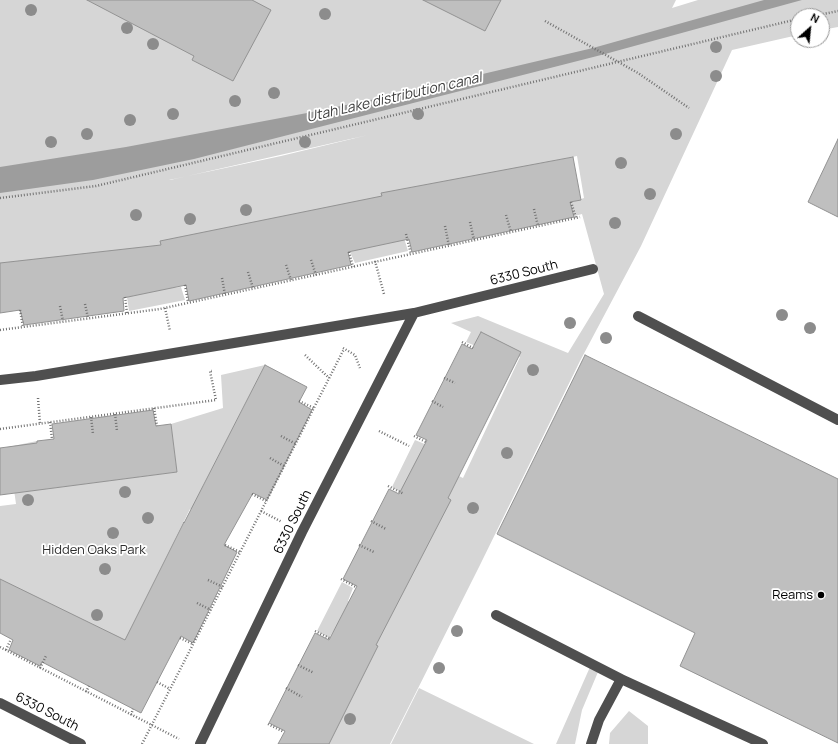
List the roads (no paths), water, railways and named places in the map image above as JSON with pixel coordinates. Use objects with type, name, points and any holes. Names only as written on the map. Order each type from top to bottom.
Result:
[{"type":"street","name":"6330 South","points":[[0,380],[36,376],[414,313],[593,269]]},
{"type":"street","name":"6330 South","points":[[200,744],[302,532],[414,313]]},
{"type":"street","points":[[638,316],[838,420]]},
{"type":"street","points":[[496,615],[621,679],[763,744]]},
{"type":"street","points":[[591,744],[599,720],[621,679]]},
{"type":"street","name":"6330 South","points":[[0,703],[81,744]]},
{"type":"water","name":"Utah Lake distribution canal","points":[[764,0],[802,0],[605,54],[194,159],[93,180],[0,193],[0,167],[126,147],[385,97],[593,48]]},
{"type":"place","name":"Reams","points":[[821,595]]},
{"type":"park label","name":"Hidden Oaks Park","points":[[94,550]]}]
